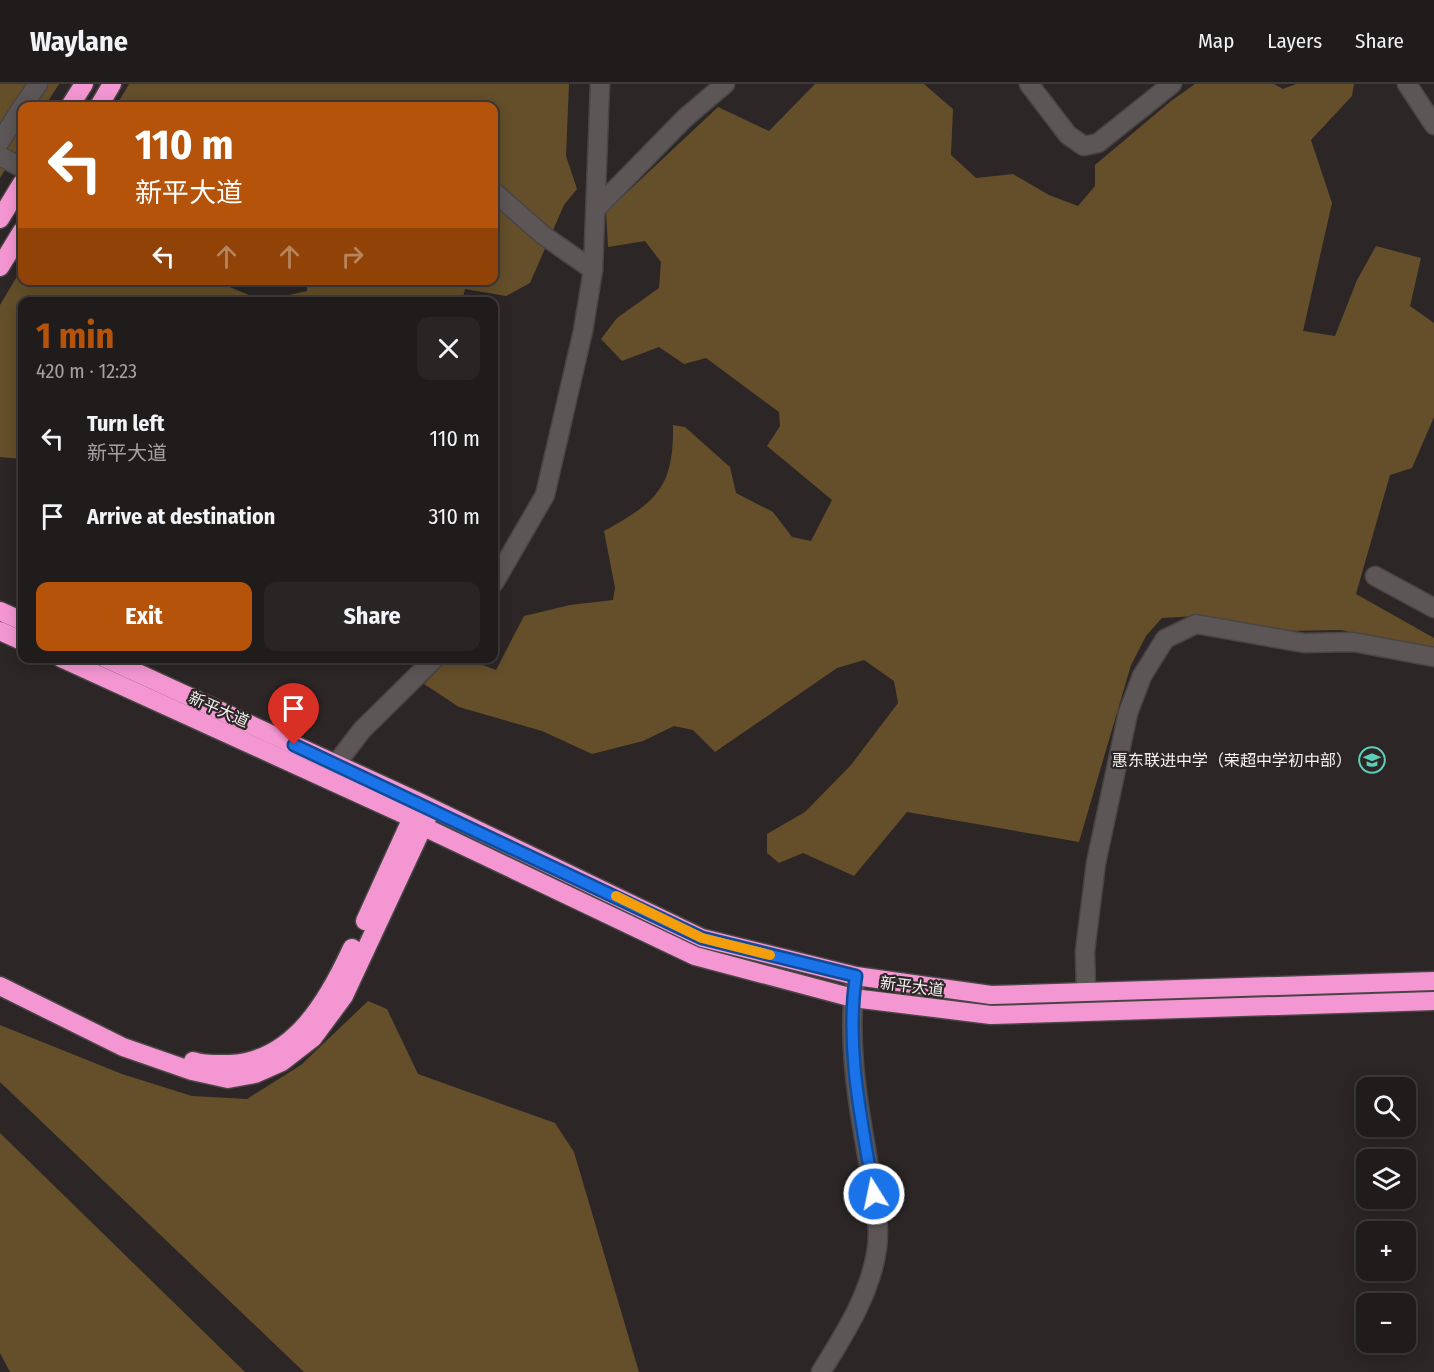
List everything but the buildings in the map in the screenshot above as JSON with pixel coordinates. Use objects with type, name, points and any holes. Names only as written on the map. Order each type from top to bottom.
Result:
[{"type":"highway","points":[[73,102],[84,84]]},
{"type":"highway","points":[[101,102],[112,84]]},
{"type":"highway","points":[[0,219],[18,190]]},
{"type":"highway","points":[[0,267],[18,238]]},
{"type":"highway","points":[[0,611],[18,619]]},
{"type":"highway","points":[[0,631],[18,639]]},
{"type":"highway","name":"新平大道","points":[[73,663],[702,938],[856,976],[991,995],[1434,981]]},
{"type":"highway","name":"新平大道","points":[[116,663],[336,764],[421,814],[695,956],[853,998],[991,1015],[1434,1001]]},
{"type":"highway","points":[[0,975],[131,1040],[199,1063],[250,1063],[278,1050],[322,1007],[421,814]]},
{"type":"highway","points":[[0,986],[123,1047],[192,1071],[228,1079],[255,1074],[282,1062],[313,1038],[344,996],[421,814]]},
{"type":"street","points":[[26,102],[38,84]]},
{"type":"street","points":[[498,576],[545,495],[583,331],[593,270],[600,84]]},
{"type":"street","points":[[596,209],[685,118],[725,84]]},
{"type":"street","points":[[1029,84],[1068,135],[1084,146],[1098,143],[1172,84]]},
{"type":"street","points":[[1407,84],[1434,125]]},
{"type":"street","points":[[0,142],[18,115]]},
{"type":"street","points":[[0,156],[18,166]]},
{"type":"street","points":[[498,196],[543,235],[593,270]]},
{"type":"street","points":[[1375,576],[1434,608]]},
{"type":"street","points":[[1086,992],[1085,951],[1096,863],[1128,713],[1142,676],[1165,639],[1196,624],[1304,643],[1353,642],[1434,657]]},
{"type":"street","points":[[336,764],[363,730],[430,663]]},
{"type":"street","points":[[821,1372],[848,1328],[867,1284],[877,1249],[877,1214],[863,1131],[852,1038],[856,976]]},
{"type":"shaded area","points":[[0,84],[59,84],[48,102],[18,102],[18,149],[0,178]]},
{"type":"shaded area","points":[[129,84],[569,84],[566,156],[577,189],[564,205],[530,283],[506,296],[465,289],[463,297],[281,297],[307,291],[307,285],[498,285],[498,102],[118,102]]},
{"type":"shaded area","points":[[815,84],[924,84],[953,109],[951,155],[976,178],[1013,174],[1049,195],[1078,206],[1095,186],[1095,165],[1171,101],[1195,84],[1274,84],[1283,89],[1296,84],[1354,84],[1352,96],[1311,140],[1332,203],[1303,331],[1335,336],[1357,280],[1376,246],[1421,258],[1410,306],[1434,323],[1434,417],[1412,468],[1390,475],[1356,594],[1434,638],[1434,651],[1341,630],[1284,631],[1197,616],[1162,618],[1146,636],[1131,665],[1079,842],[907,812],[854,876],[803,853],[779,863],[767,853],[767,834],[805,812],[851,765],[898,703],[894,681],[864,660],[837,668],[715,752],[693,730],[674,726],[643,741],[592,754],[542,731],[459,707],[424,684],[444,663],[478,663],[496,670],[524,616],[570,605],[613,600],[615,588],[604,531],[637,511],[659,490],[670,464],[673,425],[685,427],[730,467],[736,493],[773,512],[792,537],[811,541],[832,500],[767,446],[780,426],[779,412],[706,358],[684,364],[659,347],[622,361],[601,339],[617,318],[659,288],[661,262],[645,241],[608,247],[606,212],[718,107],[769,131]]},
{"type":"shaded area","points":[[18,275],[18,285],[227,286],[253,297],[18,297],[18,459],[0,457],[0,305]]},
{"type":"shaded area","points":[[368,1001],[387,1009],[418,1074],[555,1123],[574,1152],[639,1372],[304,1372],[0,1082],[0,1025],[122,1074],[192,1096],[247,1099],[301,1065]]},
{"type":"shaded area","points":[[0,1133],[245,1372],[10,1372],[0,1353]]},
{"type":"slow traffic","points":[[616,896],[702,938],[770,955]]},
{"type":"place","name":"惠东联进中学（荣超中学初中部）","points":[[1372,760]]},
{"type":"route","points":[[294,745],[419,802],[702,938],[856,976],[852,1038],[863,1131],[874,1194]]}]
